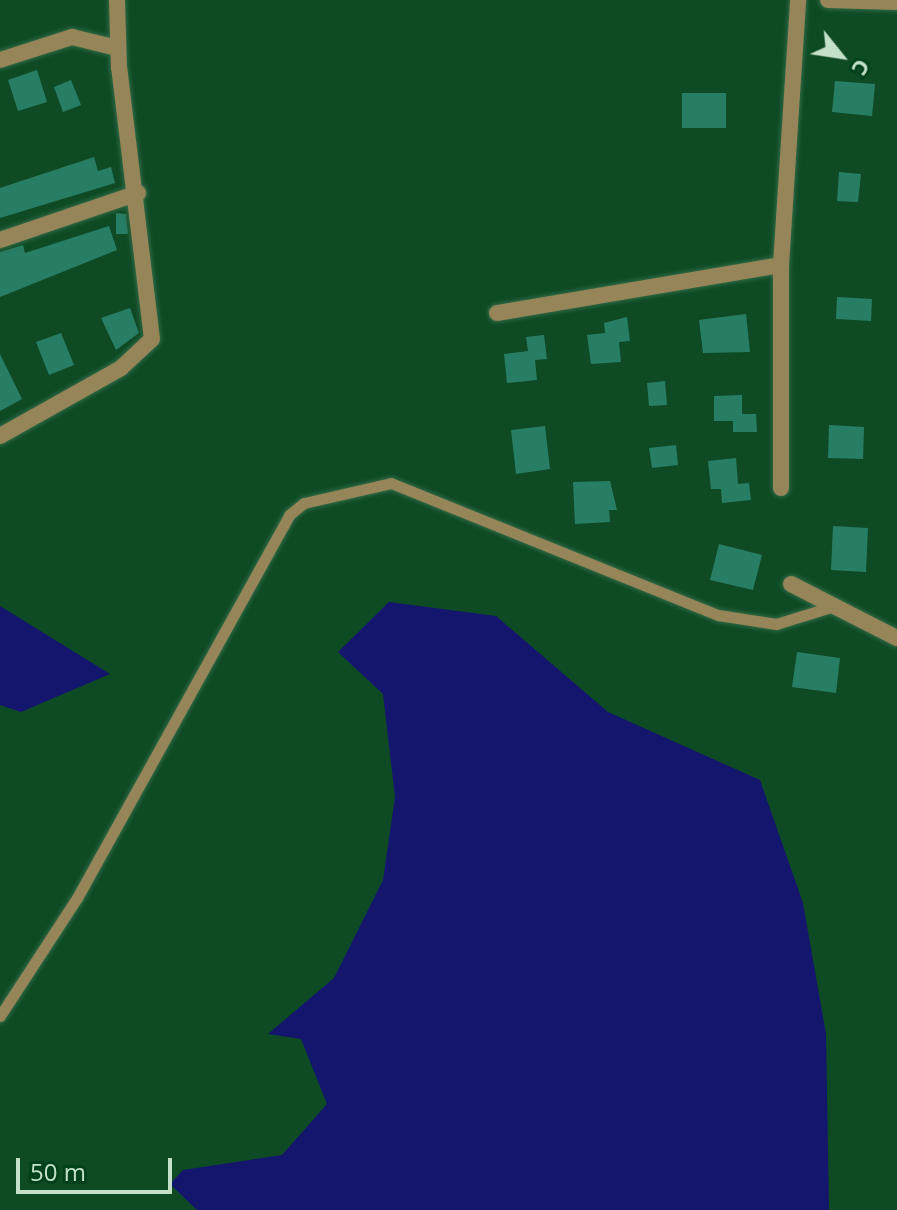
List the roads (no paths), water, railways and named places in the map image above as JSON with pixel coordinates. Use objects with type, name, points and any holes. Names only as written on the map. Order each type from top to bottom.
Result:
[{"type":"street","points":[[0,436],[146,349],[153,335],[138,193],[117,48],[117,0]]},
{"type":"street","points":[[781,488],[781,265],[798,0]]},
{"type":"street","points":[[828,0],[897,2]]},
{"type":"street","points":[[0,60],[72,37],[117,48]]},
{"type":"street","points":[[0,240],[138,193]]},
{"type":"street","points":[[497,313],[781,265]]},
{"type":"street","points":[[791,584],[897,638]]},
{"type":"lane","points":[[0,1016],[77,898],[289,515],[304,503],[391,483],[718,615],[776,624],[834,606]]}]
